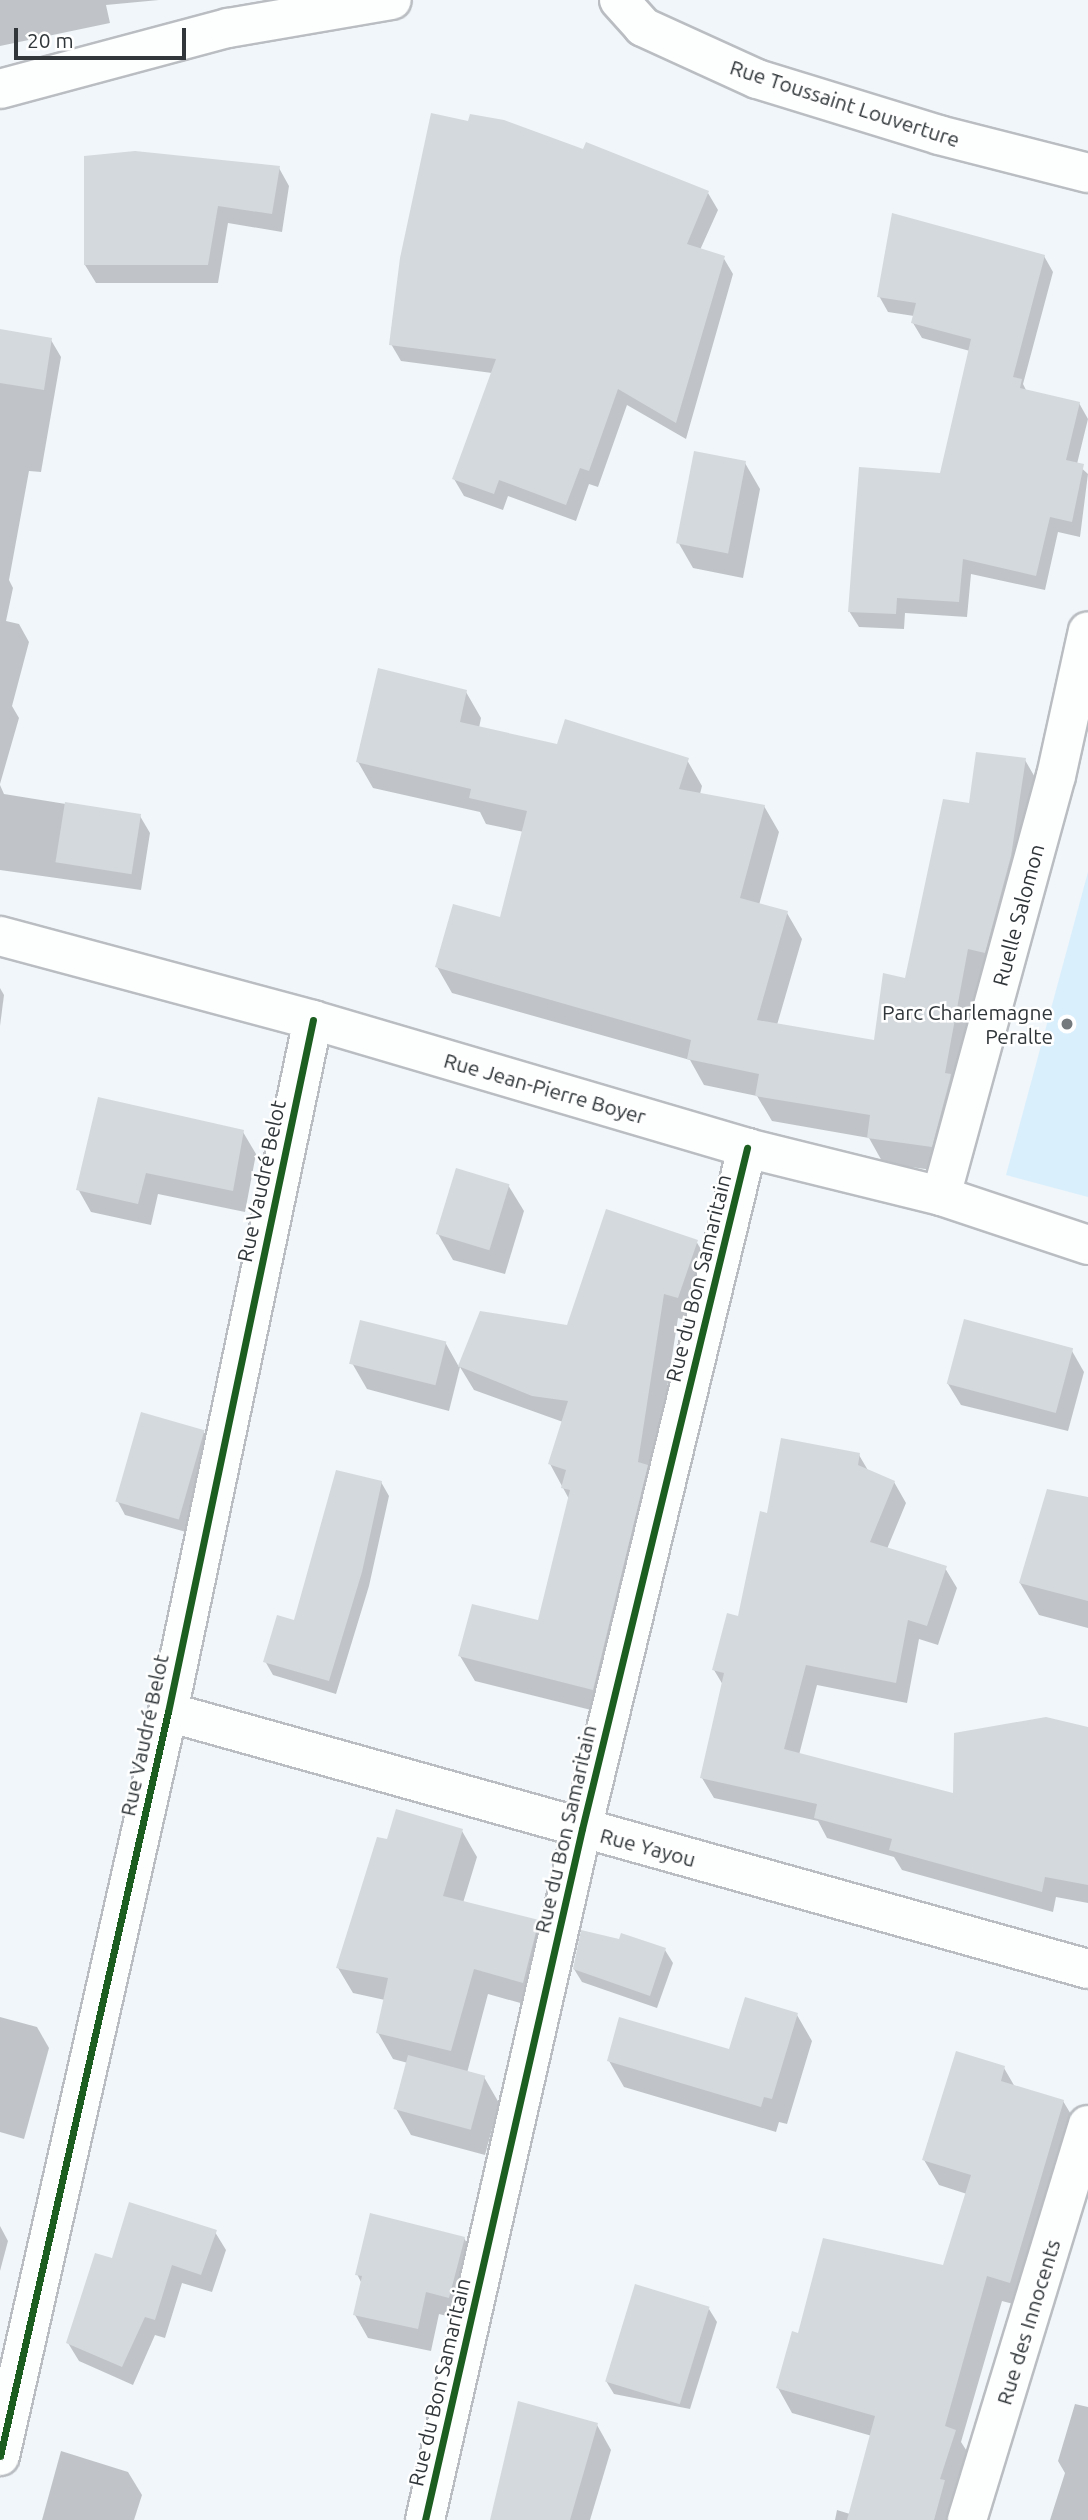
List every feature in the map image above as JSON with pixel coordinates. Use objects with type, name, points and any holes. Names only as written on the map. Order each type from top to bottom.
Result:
[{"type":"street","points":[[0,89],[228,28],[392,0]]},
{"type":"street","name":"Rue Toussaint Louverture","points":[[619,0],[643,27],[757,79],[939,135],[1088,173]]},
{"type":"street","name":"Ruelle Salomon","points":[[941,1196],[1056,776],[1088,631]]},
{"type":"street","name":"Rue Jean-Pierre Boyer","points":[[0,936],[313,1020],[747,1148],[941,1196],[1088,1245]]},
{"type":"street","name":"Rue Vaudré Belot","points":[[0,2456],[168,1712],[313,1020]]},
{"type":"street","name":"Rue du Bon Samaritain","points":[[425,2520],[583,1829],[747,1148]]},
{"type":"street","name":"Rue Yayou","points":[[168,1712],[1088,1969]]},
{"type":"street","name":"Rue des Innocents","points":[[967,2520],[1088,2125]]},
{"type":"shaded area","name":"Parc Charlemagne Peralte","points":[[1088,872],[1088,1197],[1006,1175]]},
{"type":"building","points":[[431,113],[468,121],[470,114],[504,120],[583,149],[586,142],[709,191],[687,244],[725,256],[676,423],[618,389],[589,471],[580,468],[566,505],[499,480],[494,494],[452,479],[496,359],[389,345],[400,258]]},
{"type":"building","points":[[135,151],[280,166],[272,214],[218,206],[208,265],[84,265],[84,156]]},
{"type":"building","points":[[892,213],[1045,255],[1013,377],[1022,379],[1020,388],[1080,402],[1066,460],[1084,464],[1072,522],[1050,517],[1036,576],[963,559],[959,602],[897,598],[896,614],[848,612],[859,467],[940,473],[971,339],[911,323],[916,303],[877,297]]},
{"type":"building","points":[[0,329],[52,338],[44,390],[0,383]]},
{"type":"building","points":[[694,451],[746,461],[728,553],[676,543]]},
{"type":"building","points":[[378,668],[467,690],[460,722],[557,744],[565,719],[689,758],[679,789],[765,805],[740,898],[788,911],[757,1020],[874,1040],[883,973],[905,978],[943,799],[969,803],[976,752],[1026,758],[1011,856],[985,953],[968,949],[945,1073],[951,1074],[932,1147],[867,1138],[870,1115],[755,1096],[759,1074],[687,1059],[691,1040],[435,967],[453,904],[500,917],[527,811],[469,798],[471,789],[356,762]]},
{"type":"building","points":[[65,802],[141,814],[132,874],[55,862]]},
{"type":"building","points":[[98,1097],[244,1130],[233,1191],[146,1173],[138,1204],[76,1190]]},
{"type":"building","points":[[456,1168],[510,1184],[489,1250],[436,1234]]},
{"type":"building","points":[[606,1209],[698,1240],[678,1298],[664,1294],[638,1462],[648,1465],[593,1690],[458,1656],[472,1604],[538,1620],[570,1490],[561,1488],[566,1470],[548,1464],[568,1401],[532,1396],[458,1366],[480,1311],[567,1325]]},
{"type":"building","points":[[964,1319],[1073,1348],[1056,1413],[947,1384]]},
{"type":"building","points":[[360,1320],[446,1342],[435,1385],[349,1364]]},
{"type":"building","points":[[141,1412],[204,1430],[179,1520],[115,1501]]},
{"type":"building","points":[[781,1438],[860,1453],[858,1465],[895,1481],[870,1542],[947,1566],[927,1626],[908,1620],[896,1683],[806,1665],[784,1749],[953,1793],[954,1733],[1046,1717],[1088,1727],[1088,1885],[1045,1877],[1042,1892],[889,1850],[892,1839],[814,1818],[817,1804],[700,1778],[724,1673],[712,1670],[727,1613],[738,1616],[760,1511],[767,1513]]},
{"type":"building","points":[[336,1470],[382,1481],[362,1572],[329,1681],[263,1662],[277,1615],[294,1620]]},
{"type":"building","points":[[1047,1489],[1088,1497],[1088,1601],[1019,1583]]},
{"type":"building","points":[[396,1809],[463,1829],[443,1896],[539,1920],[523,1983],[474,1969],[451,2051],[376,2033],[388,1978],[336,1968],[377,1837],[387,1839]]},
{"type":"building","points":[[581,1930],[619,1939],[621,1933],[666,1948],[650,1996],[573,1969]]},
{"type":"building","points":[[745,1997],[798,2013],[772,2099],[764,2097],[761,2107],[607,2061],[619,2017],[729,2049]]},
{"type":"building","points":[[956,2051],[1005,2066],[1001,2081],[1064,2100],[1010,2283],[987,2276],[945,2426],[956,2430],[940,2479],[945,2480],[934,2520],[847,2520],[875,2416],[776,2388],[792,2331],[798,2333],[823,2238],[943,2265],[971,2175],[922,2160]]},
{"type":"building","points":[[408,2055],[485,2076],[471,2130],[394,2109]]},
{"type":"building","points":[[129,2202],[217,2230],[201,2275],[172,2265],[155,2320],[145,2317],[122,2367],[66,2343],[95,2253],[112,2258]]},
{"type":"building","points":[[370,2213],[465,2237],[449,2298],[426,2292],[418,2329],[353,2315],[362,2276],[355,2275]]},
{"type":"building","points":[[635,2284],[710,2307],[680,2404],[605,2382]]},
{"type":"building","points":[[518,2401],[598,2423],[570,2520],[490,2520]]},
{"type":"cycle path","points":[[0,2456],[168,1712],[313,1020]]},
{"type":"cycle path","points":[[425,2520],[582,1829],[747,1148]]},
{"type":"place","name":"Parc Charlemagne Peralte","points":[[1067,1024]]}]
